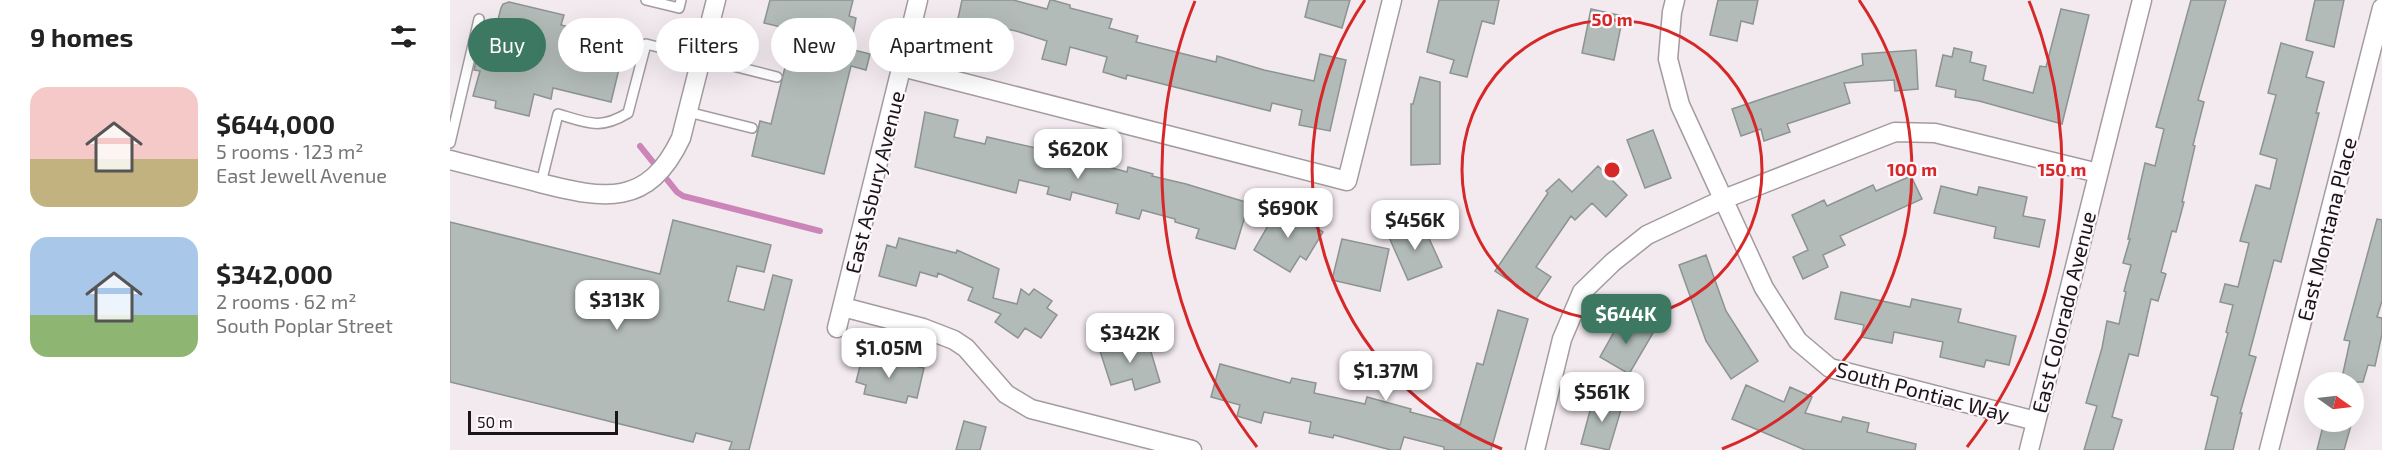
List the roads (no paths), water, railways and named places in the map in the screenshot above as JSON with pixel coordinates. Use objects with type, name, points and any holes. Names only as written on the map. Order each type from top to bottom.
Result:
[{"type":"street","points":[[712,18],[717,0]]},
{"type":"street","name":"East Asbury Avenue","points":[[914,18],[918,0]]},
{"type":"street","points":[[922,72],[1347,181],[1392,0]]},
{"type":"street","name":"South Pontiac Way","points":[[1675,0],[1668,59],[1680,105],[1764,288],[1798,341],[1830,368],[2036,421]]},
{"type":"street","name":"East Colorado Avenue","points":[[2029,450],[2142,0]]},
{"type":"street","name":"East Montana Place","points":[[2269,450],[2382,8]]},
{"type":"street","points":[[450,160],[597,196],[620,194],[639,186],[658,173],[673,153],[681,138],[699,72]]},
{"type":"street","name":"East Asbury Avenue","points":[[837,328],[901,72]]},
{"type":"street","points":[[1535,450],[1562,339],[1582,292],[1613,262],[1647,235],[1724,200],[1894,132],[1935,133],[2098,173]]},
{"type":"street","points":[[843,307],[923,328],[954,340],[966,348],[1006,394],[1015,402],[1031,409],[1192,450]]},
{"type":"lane","points":[[646,0],[679,8],[681,0]]},
{"type":"lane","points":[[541,183],[558,114],[594,124],[612,122],[628,113],[646,45],[656,48]]},
{"type":"lane","points":[[450,143],[468,66]]},
{"type":"lane","points":[[756,72],[777,77]]},
{"type":"lane","points":[[688,112],[752,128]]},
{"type":"waterway","points":[[640,146],[677,192],[683,196],[820,231]]}]
